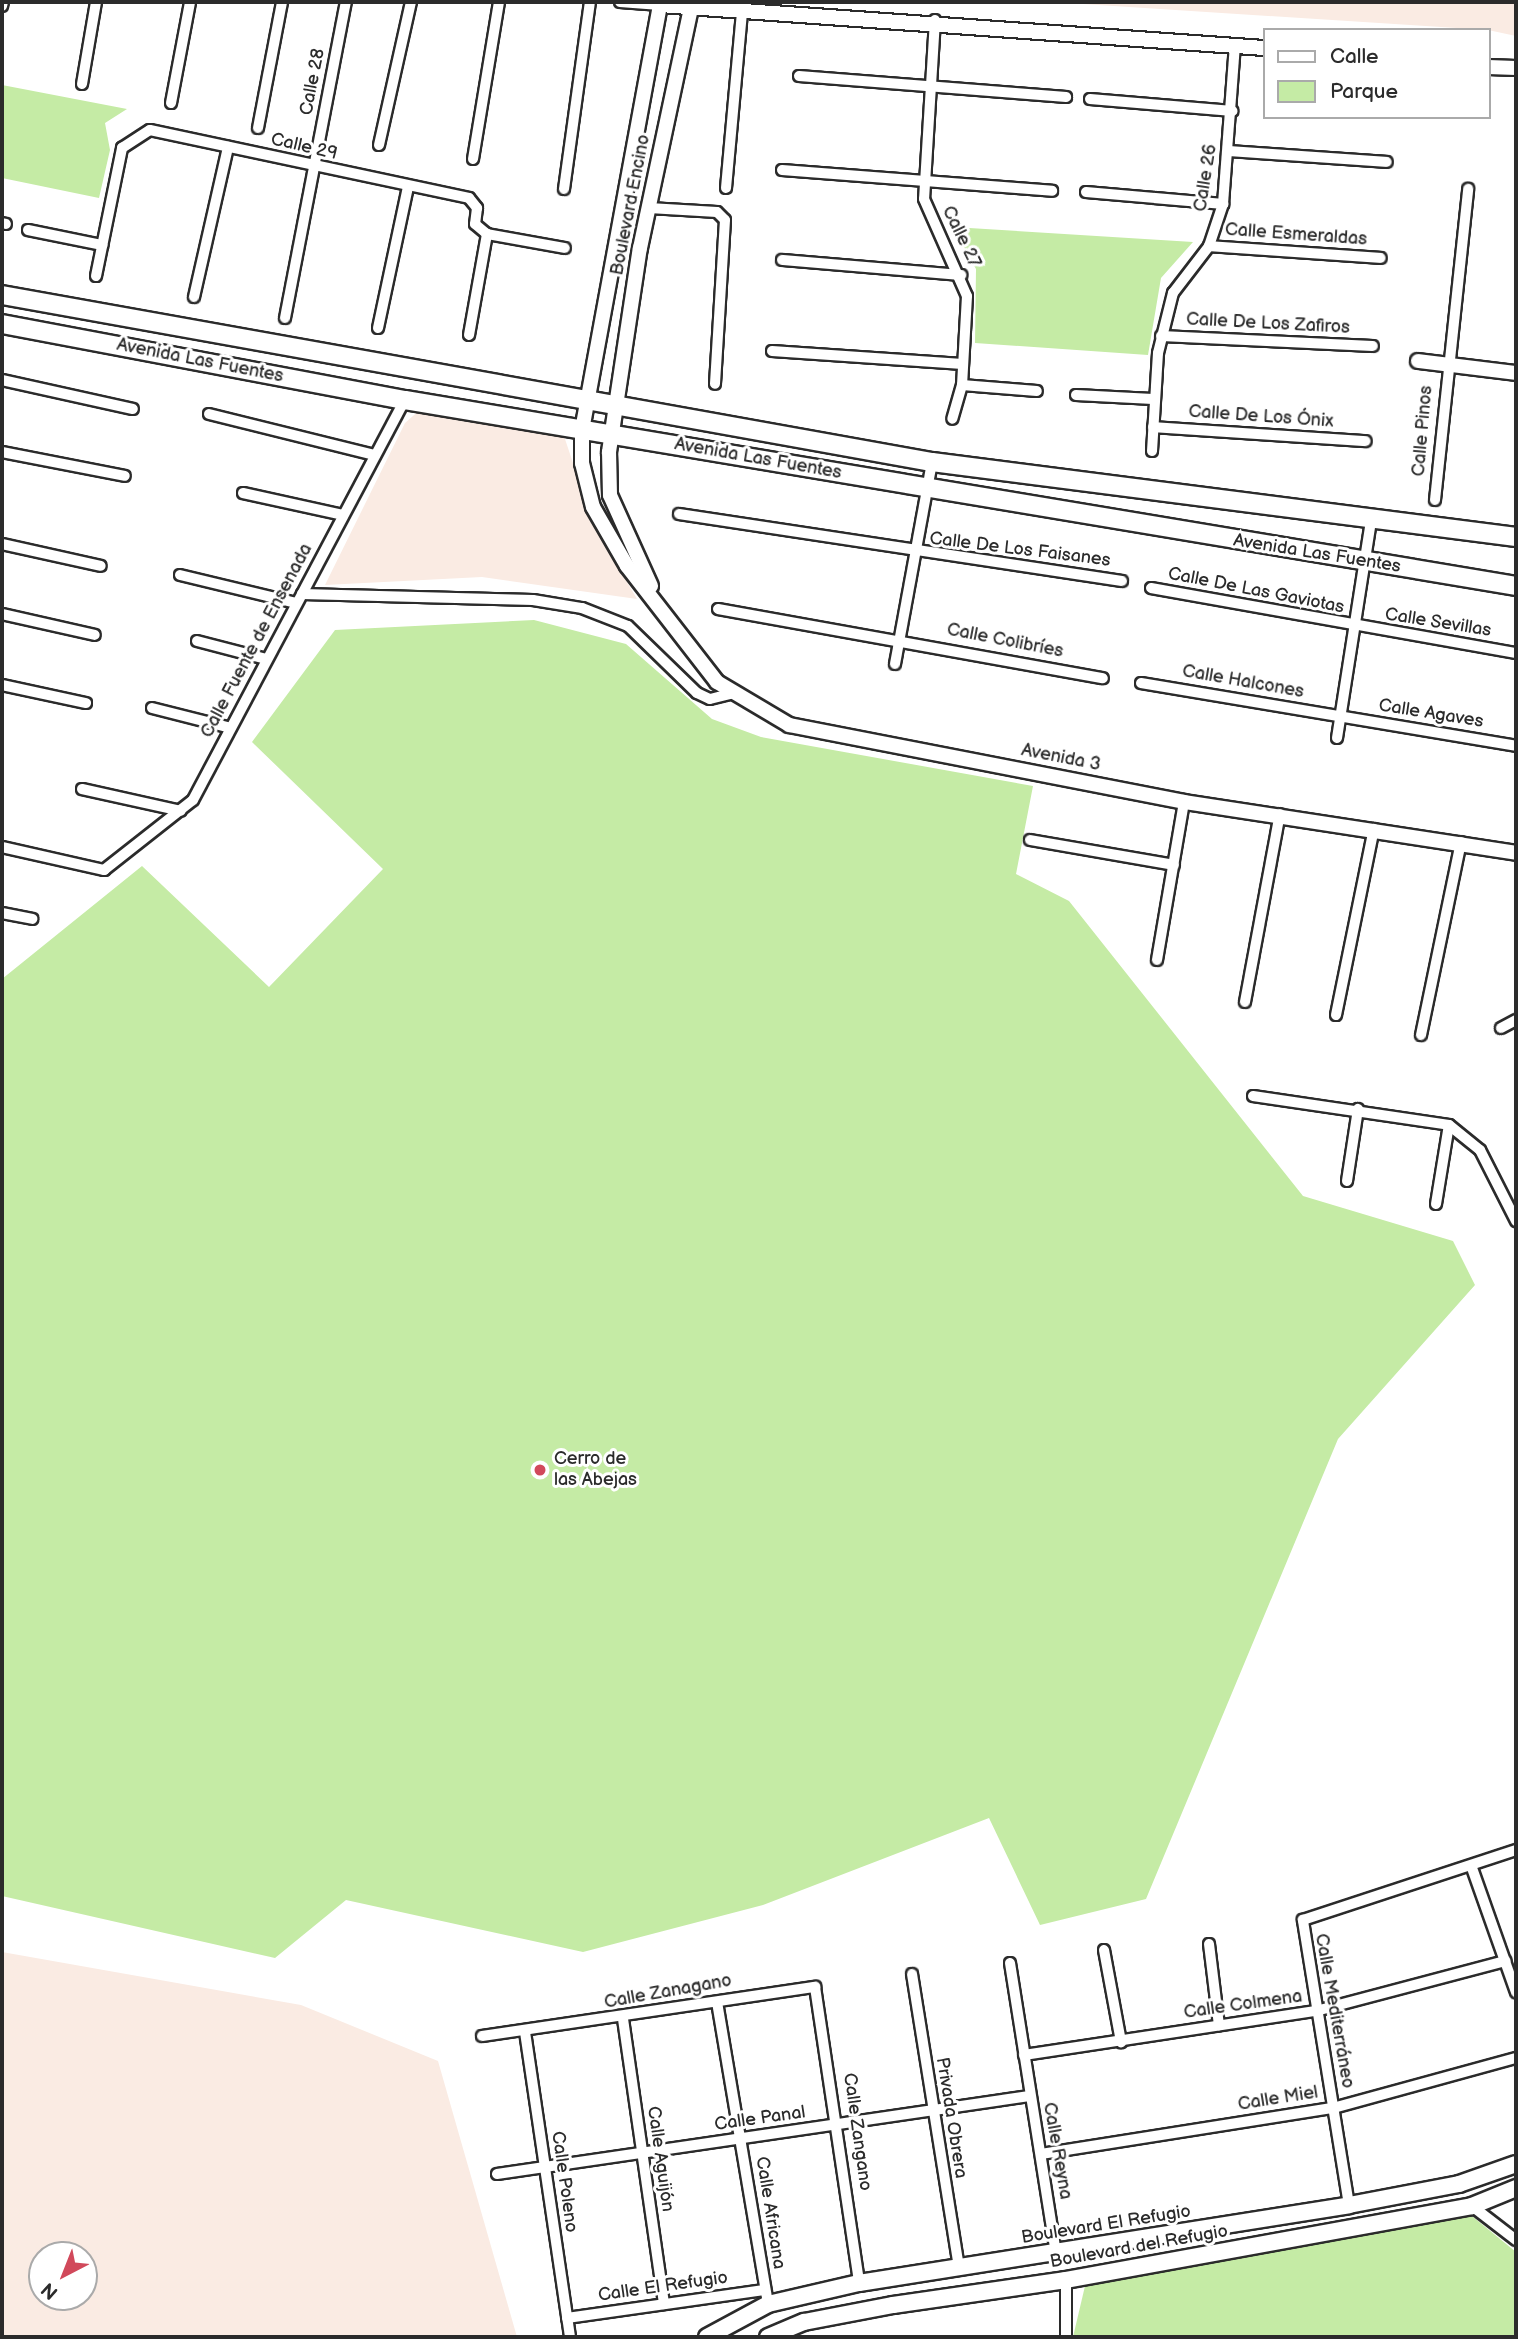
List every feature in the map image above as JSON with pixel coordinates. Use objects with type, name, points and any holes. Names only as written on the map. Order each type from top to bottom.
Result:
[{"type":"main road","name":"Avenida Las Fuentes","points":[[2,295],[587,405],[932,462],[1371,522],[1516,537]]},
{"type":"main road","name":"Avenida Las Fuentes","points":[[2,324],[405,400],[1516,586]]},
{"type":"main road","name":"Boulevard El Refugio","points":[[707,2337],[766,2297],[959,2266],[1056,2254],[1349,2205],[1459,2184],[1516,2164]]},
{"type":"main road","name":"Boulevard del Refugio","points":[[768,2337],[804,2322],[893,2305],[1066,2280],[1472,2206],[1516,2188]]},
{"type":"street","points":[[82,84],[96,2]]},
{"type":"street","points":[[171,103],[190,2]]},
{"type":"street","points":[[258,128],[282,2]]},
{"type":"street","name":"Calle 28","points":[[285,317],[346,2]]},
{"type":"street","points":[[379,145],[411,2]]},
{"type":"street","points":[[473,159],[499,2]]},
{"type":"street","points":[[564,189],[590,2]]},
{"type":"street","points":[[620,2],[742,13],[935,20],[1262,48]]},
{"type":"street","name":"Boulevard Encino","points":[[587,405],[660,5]]},
{"type":"street","name":"Boulevard Encino","points":[[615,409],[649,208],[691,9]]},
{"type":"street","points":[[726,188],[742,13]]},
{"type":"street","name":"Calle 27","points":[[935,20],[932,85],[922,181],[940,239],[961,275],[967,296],[962,385],[952,419]]},
{"type":"street","name":"Calle 26","points":[[1152,452],[1153,399],[1161,336],[1172,293],[1209,246],[1223,204],[1230,151],[1235,44]]},
{"type":"street","points":[[1490,67],[1516,68]]},
{"type":"street","points":[[799,76],[1066,97]]},
{"type":"street","points":[[1090,99],[1232,111]]},
{"type":"street","name":"Calle 29","points":[[102,245],[122,148],[133,136],[150,130],[315,168],[469,198],[478,208],[475,224],[487,234]]},
{"type":"street","points":[[194,297],[228,148]]},
{"type":"street","points":[[1230,151],[1387,162]]},
{"type":"street","points":[[782,170],[1052,191]]},
{"type":"street","points":[[378,328],[408,187]]},
{"type":"street","name":"Calle Pinos","points":[[1435,500],[1447,365],[1468,189]]},
{"type":"street","points":[[1086,192],[1223,204]]},
{"type":"street","points":[[649,208],[723,215],[715,384]]},
{"type":"street","points":[[29,230],[102,245],[96,276]]},
{"type":"street","points":[[469,335],[487,234],[565,247]]},
{"type":"street","name":"Calle Esmeraldas","points":[[1209,246],[1381,258]]},
{"type":"street","points":[[782,260],[961,275]]},
{"type":"street","name":"Calle De Los Zafiros","points":[[1161,336],[1373,346]]},
{"type":"street","points":[[772,351],[962,364]]},
{"type":"street","points":[[1419,361],[1516,373]]},
{"type":"street","points":[[2,380],[133,409]]},
{"type":"street","points":[[962,385],[1037,391]]},
{"type":"street","points":[[1076,395],[1153,399]]},
{"type":"street","name":"Calle Fuente de Ensenada","points":[[2,847],[104,870],[181,811],[231,728],[405,400]]},
{"type":"street","name":"Avenida 3","points":[[587,405],[582,429],[582,463],[600,519],[627,566],[654,594],[730,694],[789,725],[1184,802],[1280,814],[1516,853]]},
{"type":"street","name":"Avenida 3","points":[[615,409],[611,433],[616,512],[654,594]]},
{"type":"street","points":[[209,414],[375,455]]},
{"type":"street","name":"Calle De Los Ónix","points":[[1153,427],[1366,441]]},
{"type":"street","points":[[2,452],[125,476]]},
{"type":"street","points":[[895,664],[932,462]]},
{"type":"street","points":[[243,493],[344,515]]},
{"type":"street","points":[[600,519],[616,512]]},
{"type":"street","name":"Calle De Los Faisanes","points":[[678,514],[914,554],[1122,581]]},
{"type":"street","points":[[1337,738],[1367,562],[1371,522]]},
{"type":"street","points":[[2,544],[101,566]]},
{"type":"street","points":[[180,575],[299,599],[533,600],[582,608],[628,626],[697,693],[710,699],[730,694]]},
{"type":"street","name":"Calle De Las Gaviotas","points":[[1151,588],[1354,628]]},
{"type":"street","name":"Calle Colibríes","points":[[718,609],[900,639],[1103,678]]},
{"type":"street","points":[[2,614],[94,635]]},
{"type":"street","name":"Calle Sevillas","points":[[1354,628],[1516,653]]},
{"type":"street","points":[[197,641],[266,659]]},
{"type":"street","name":"Calle Halcones","points":[[1141,683],[1340,716]]},
{"type":"street","points":[[2,685],[86,703]]},
{"type":"street","points":[[152,708],[231,728]]},
{"type":"street","name":"Calle Agaves","points":[[1340,716],[1516,746]]},
{"type":"street","points":[[82,789],[181,811]]},
{"type":"street","points":[[1157,960],[1184,802]]},
{"type":"street","points":[[1245,1002],[1280,814]]},
{"type":"street","points":[[1336,1015],[1374,829]]},
{"type":"street","points":[[1030,840],[1174,865]]},
{"type":"street","points":[[1421,1034],[1461,842]]},
{"type":"street","points":[[2,913],[32,919]]},
{"type":"street","points":[[1500,1028],[1516,1020]]},
{"type":"street","points":[[1253,1096],[1449,1125],[1480,1150],[1516,1221]]},
{"type":"street","points":[[1347,1181],[1358,1110]]},
{"type":"street","points":[[1436,1204],[1449,1125]]},
{"type":"street","name":"Calle Mediterráneo","points":[[1349,2205],[1303,1920],[1472,1868],[1516,1850]]},
{"type":"street","points":[[1472,1868],[1516,1992]]},
{"type":"street","points":[[1209,1944],[1219,2025]]},
{"type":"street","points":[[1104,1950],[1121,2042]]},
{"type":"street","name":"Calle Colmena","points":[[1024,2055],[1316,2011],[1505,1961]]},
{"type":"street","name":"Calle Reyna","points":[[1010,1963],[1056,2254]]},
{"type":"street","name":"Privada Obrera","points":[[912,1974],[959,2266]]},
{"type":"street","name":"Calle Zanagano","points":[[482,2036],[622,2019],[815,1987]]},
{"type":"street","name":"Calle Zangano","points":[[815,1987],[838,2125],[859,2283]]},
{"type":"street","name":"Calle Africana","points":[[717,2002],[766,2297]]},
{"type":"street","name":"Calle Aguijón","points":[[622,2019],[664,2304]]},
{"type":"street","name":"Calle Poleno","points":[[525,2032],[570,2337]]},
{"type":"street","name":"Calle Miel","points":[[1041,2154],[1334,2108],[1516,2058]]},
{"type":"street","name":"Calle Panal","points":[[497,2174],[1029,2096]]},
{"type":"street","points":[[1472,2206],[1516,2240]]},
{"type":"street","points":[[1066,2280],[1066,2337]]},
{"type":"street","name":"Calle El Refugio","points":[[567,2318],[664,2304],[766,2297]]},
{"type":"shaded area","points":[[1052,2],[1516,2],[1516,36],[1490,30],[1490,28]]},
{"type":"shaded area","points":[[422,408],[564,436],[594,526],[637,599],[482,577],[325,585],[405,423]]},
{"type":"shaded area","points":[[2,1952],[301,2005],[438,2061],[517,2337],[2,2337]]},
{"type":"green space","points":[[2,85],[127,109],[105,123],[110,150],[99,198],[2,178]]},
{"type":"green space","points":[[953,227],[1193,242],[1161,278],[1148,355],[975,343],[976,269]]},
{"type":"green space","points":[[534,620],[626,644],[712,719],[761,737],[1033,786],[1016,874],[1069,901],[1303,1196],[1453,1241],[1475,1285],[1338,1439],[1146,1899],[1040,1925],[989,1818],[763,1905],[583,1952],[346,1900],[275,1958],[2,1896],[2,979],[142,866],[269,987],[383,869],[252,742],[335,630]]},
{"type":"green space","points":[[1467,2212],[1516,2252],[1516,2337],[1073,2337],[1085,2286]]},
{"type":"place","name":"Cerro de las Abejas","points":[[540,1470]]}]
